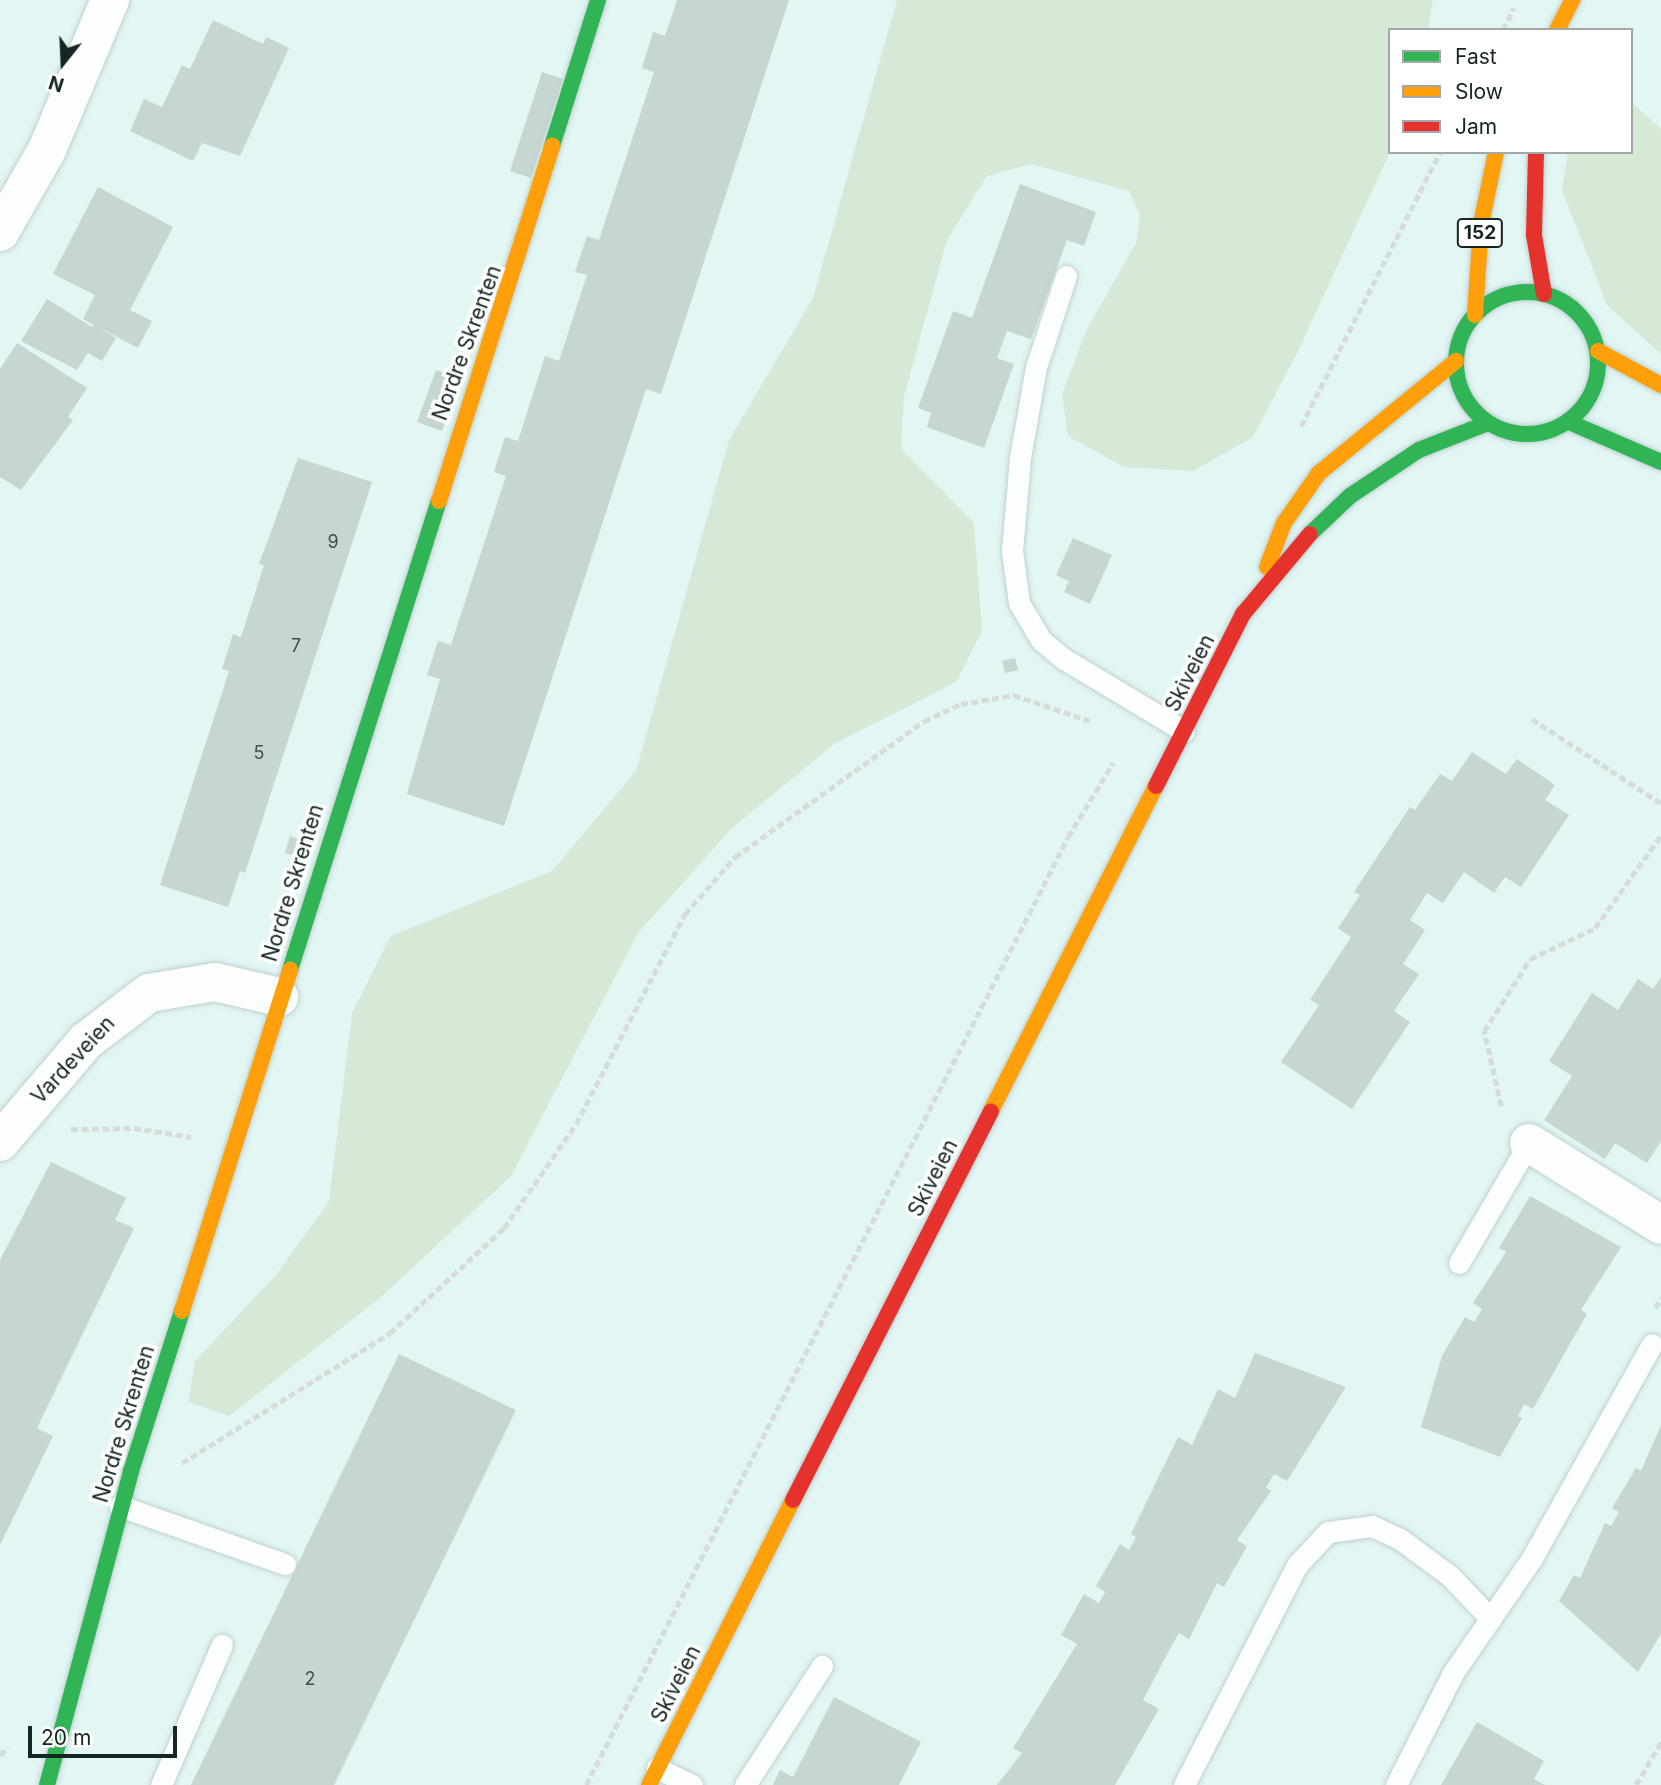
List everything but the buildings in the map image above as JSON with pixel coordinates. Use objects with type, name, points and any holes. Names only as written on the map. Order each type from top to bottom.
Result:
[{"type":"main road","name":"Nordre Skrenten","points":[[47,1785],[120,1506],[279,997],[598,0]]},
{"type":"main road","points":[[1559,28],[1572,0]]},
{"type":"main road","name":"152","points":[[1456,361],[1475,315],[1481,224],[1496,154]]},
{"type":"main road","name":"152","points":[[1536,154],[1534,236],[1544,294]]},
{"type":"main road","points":[[1456,361],[1464,397],[1488,423],[1522,435],[1569,422],[1592,393],[1598,351],[1585,321],[1544,294],[1508,295],[1475,315]]},
{"type":"main road","points":[[1598,351],[1661,385]]},
{"type":"main road","name":"Skiveien","points":[[653,1776],[1171,755],[1258,592],[1284,523],[1319,473],[1456,361]]},
{"type":"main road","points":[[1569,422],[1661,462]]},
{"type":"main road","name":"Skiveien","points":[[1258,592],[1350,496],[1419,450],[1488,423]]},
{"type":"street","points":[[0,232],[47,150],[110,0]]},
{"type":"street","name":"Vardeveien","points":[[7,1133],[86,1041],[149,993],[215,982],[279,997]]},
{"type":"street","points":[[1529,1143],[1661,1225]]},
{"type":"lane","points":[[1066,276],[1036,367],[1020,458],[1012,551],[1019,603],[1041,640],[1064,659],[1184,731]]},
{"type":"lane","points":[[1459,1263],[1529,1143]]},
{"type":"lane","points":[[1396,1785],[1453,1672],[1491,1619],[1652,1344]]},
{"type":"lane","points":[[120,1506],[285,1564]]},
{"type":"lane","points":[[1184,1785],[1297,1565],[1328,1532],[1350,1524],[1372,1527],[1400,1539],[1450,1576],[1491,1619]]},
{"type":"lane","points":[[161,1785],[222,1645]]},
{"type":"lane","points":[[745,1785],[822,1666]]},
{"type":"lane","points":[[653,1776],[692,1785]]},
{"type":"path","points":[[1504,28],[1518,0]]},
{"type":"path","points":[[1294,441],[1439,154]]},
{"type":"path","points":[[131,1471],[163,1473],[304,1388],[390,1333],[470,1264],[576,1125],[685,914],[735,857],[924,721],[961,704],[1014,695],[1097,723]]},
{"type":"path","points":[[1532,719],[1661,803]]},
{"type":"path","points":[[586,1785],[1068,837],[1124,751],[1141,740],[1171,755]]},
{"type":"path","points":[[1529,1143],[1501,1106],[1484,1031],[1530,959],[1595,928],[1661,835]]},
{"type":"path","points":[[7,1133],[134,1128],[232,1149]]},
{"type":"path","points":[[1636,1785],[1661,1742]]},
{"type":"green space","points":[[897,0],[1433,0],[1428,28],[1388,28],[1389,154],[1298,351],[1253,437],[1193,471],[1124,467],[1068,436],[1062,394],[1087,329],[1136,243],[1140,215],[1129,191],[1031,164],[987,176],[947,240],[904,396],[901,449],[974,523],[982,631],[956,682],[834,744],[731,829],[638,933],[511,1176],[381,1297],[229,1416],[188,1402],[195,1361],[276,1275],[329,1201],[352,1013],[391,936],[552,871],[636,771],[729,440],[813,298]]},
{"type":"green space","points":[[1633,104],[1661,129],[1661,354],[1607,305],[1562,190],[1568,154],[1633,154]]},
{"type":"traffic: fast","points":[[552,146],[598,0]]},
{"type":"traffic: fast","points":[[1527,292],[1554,297],[1577,313],[1593,336],[1598,363],[1593,390],[1577,413],[1554,429],[1527,434],[1500,429],[1477,413],[1461,390],[1456,363],[1461,336],[1477,313],[1500,297],[1527,292]]},
{"type":"traffic: fast","points":[[1569,422],[1661,462]]},
{"type":"traffic: fast","points":[[1310,534],[1350,496],[1419,450],[1488,423]]},
{"type":"traffic: fast","points":[[290,970],[439,501]]},
{"type":"traffic: fast","points":[[47,1785],[131,1471],[182,1311]]},
{"type":"traffic: slow","points":[[1558,28],[1572,0]]},
{"type":"traffic: slow","points":[[439,501],[552,146]]},
{"type":"traffic: slow","points":[[1475,315],[1481,224],[1496,154]]},
{"type":"traffic: slow","points":[[1598,351],[1661,385]]},
{"type":"traffic: slow","points":[[1267,567],[1284,523],[1319,473],[1456,361]]},
{"type":"traffic: slow","points":[[991,1111],[1156,786]]},
{"type":"traffic: slow","points":[[182,1311],[290,970]]},
{"type":"traffic: slow","points":[[649,1785],[793,1500]]},
{"type":"traffic: jam","points":[[1536,154],[1534,235],[1544,294]]},
{"type":"traffic: jam","points":[[1156,786],[1243,614],[1310,534]]},
{"type":"traffic: jam","points":[[793,1500],[991,1111]]}]
